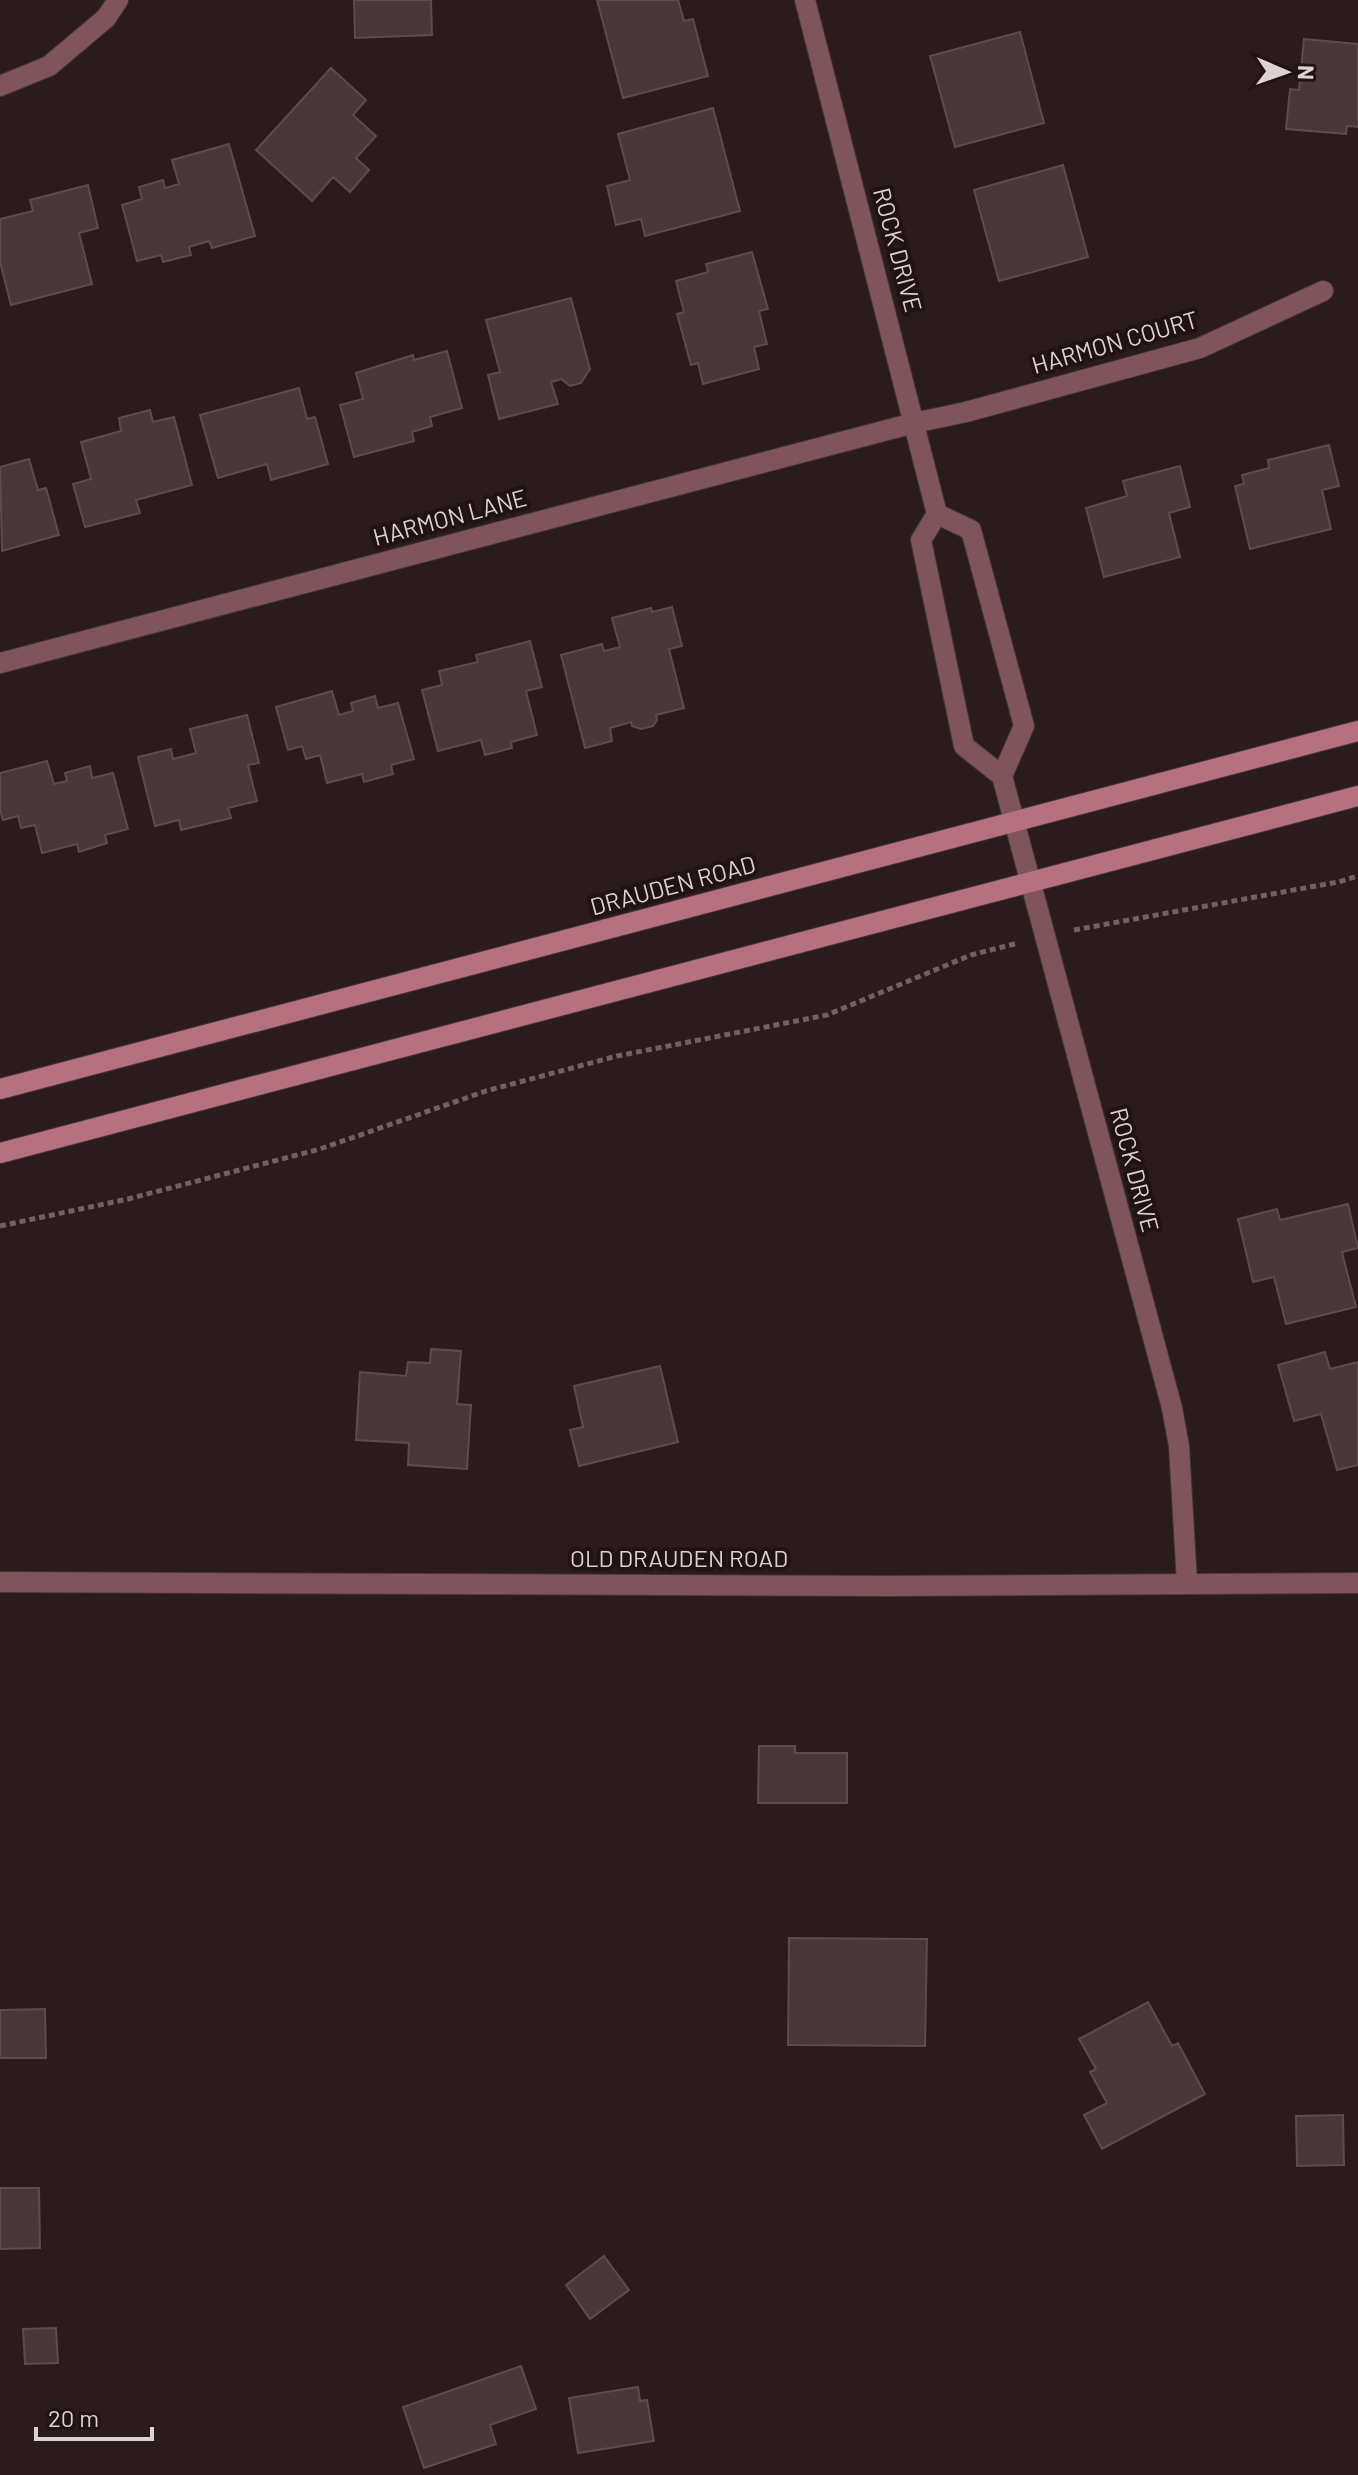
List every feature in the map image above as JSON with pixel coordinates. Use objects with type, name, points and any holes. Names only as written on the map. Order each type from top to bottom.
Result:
[{"type":"street","points":[[0,86],[49,66],[106,18],[118,0]]},
{"type":"street","name":"ROCK DRIVE","points":[[805,0],[937,514]]},
{"type":"street","name":"HARMON COURT","points":[[914,423],[966,412],[1200,348],[1323,291]]},
{"type":"street","name":"HARMON LANE","points":[[0,663],[914,423]]},
{"type":"street","points":[[937,514],[971,530],[1024,726],[1002,776],[964,746],[921,540],[937,514]]},
{"type":"street","name":"DRAUDEN ROAD","points":[[0,1089],[1358,731]]},
{"type":"street","name":"ROCK DRIVE","points":[[1002,776],[1172,1408],[1179,1446],[1187,1583]]},
{"type":"street","points":[[0,1153],[1358,796]]},
{"type":"street","name":"OLD DRAUDEN ROAD","points":[[0,1582],[714,1586],[1358,1583]]},
{"type":"path","points":[[0,1226],[128,1199],[320,1149],[486,1091],[617,1056],[827,1015],[971,955],[1044,936],[1358,876]]},
{"type":"building","points":[[354,0],[431,0],[432,35],[355,38]]},
{"type":"building","points":[[597,0],[678,0],[684,21],[693,19],[708,76],[623,98]]},
{"type":"building","points":[[1020,32],[1044,123],[955,147],[930,56]]},
{"type":"building","points":[[1304,39],[1358,44],[1358,127],[1347,126],[1346,134],[1286,129],[1290,89],[1299,90]]},
{"type":"building","points":[[331,68],[366,100],[353,115],[376,136],[356,158],[369,170],[350,192],[333,177],[312,201],[256,150]]},
{"type":"building","points":[[713,108],[740,211],[645,236],[641,219],[616,225],[607,186],[630,180],[618,134]]},
{"type":"building","points":[[229,144],[255,236],[212,248],[209,241],[189,247],[191,255],[163,262],[161,255],[137,261],[122,205],[142,199],[139,187],[163,180],[165,188],[179,184],[172,160]]},
{"type":"building","points":[[1063,165],[1088,257],[999,281],[974,190]]},
{"type":"building","points":[[88,185],[98,228],[79,233],[92,284],[11,305],[0,262],[0,219],[33,211],[30,200]]},
{"type":"building","points":[[752,252],[768,309],[759,311],[767,344],[754,347],[759,369],[703,384],[698,363],[691,365],[677,314],[684,312],[676,281],[708,272],[706,264]]},
{"type":"building","points":[[571,298],[590,369],[581,383],[570,386],[561,379],[551,382],[558,404],[499,419],[488,375],[500,372],[486,320]]},
{"type":"building","points":[[447,351],[462,408],[430,417],[432,426],[412,432],[414,441],[354,457],[340,405],[363,399],[356,373],[413,355],[414,360]]},
{"type":"building","points":[[299,388],[307,419],[315,417],[328,464],[271,480],[267,464],[218,478],[200,415]]},
{"type":"building","points":[[150,410],[153,422],[174,417],[192,485],[136,500],[140,513],[85,527],[73,484],[91,479],[81,442],[121,431],[119,418]]},
{"type":"building","points":[[1329,445],[1339,486],[1322,490],[1331,529],[1250,549],[1235,486],[1244,484],[1242,475],[1269,468],[1268,460]]},
{"type":"building","points":[[29,459],[38,490],[46,488],[59,535],[2,551],[0,467]]},
{"type":"building","points":[[1180,466],[1190,507],[1169,513],[1180,557],[1104,577],[1086,508],[1127,496],[1123,481]]},
{"type":"building","points":[[672,607],[682,646],[669,649],[684,708],[656,715],[653,726],[641,729],[632,726],[631,722],[610,728],[612,741],[585,748],[561,655],[602,644],[604,651],[620,647],[612,618],[651,608],[652,612]]},
{"type":"building","points":[[530,641],[542,687],[526,691],[537,735],[511,742],[512,748],[485,755],[481,740],[438,751],[422,690],[442,685],[439,671],[478,662],[476,655]]},
{"type":"building","points":[[332,691],[339,715],[353,711],[351,703],[375,696],[378,708],[398,703],[414,759],[391,765],[393,774],[364,782],[362,774],[327,783],[320,755],[306,759],[302,746],[288,750],[276,707]]},
{"type":"building","points":[[247,715],[259,763],[248,765],[257,801],[228,808],[231,818],[181,830],[179,820],[155,826],[138,757],[171,749],[173,759],[196,753],[190,729]]},
{"type":"building","points":[[47,761],[54,784],[67,781],[65,773],[90,766],[92,778],[113,773],[128,829],[105,835],[107,843],[79,852],[77,844],[42,853],[35,825],[21,828],[18,816],[3,820],[0,773]]},
{"type":"building","points":[[1348,1204],[1358,1248],[1342,1252],[1356,1307],[1286,1324],[1274,1277],[1253,1282],[1238,1219],[1277,1209],[1280,1220]]},
{"type":"building","points":[[431,1349],[461,1351],[457,1404],[471,1405],[467,1469],[408,1465],[409,1443],[356,1440],[360,1372],[406,1376],[408,1362],[430,1363]]},
{"type":"building","points":[[1325,1352],[1330,1369],[1358,1362],[1358,1465],[1337,1470],[1321,1414],[1294,1421],[1278,1365]]},
{"type":"building","points":[[660,1366],[678,1442],[579,1466],[570,1430],[583,1427],[574,1386]]},
{"type":"building","points":[[759,1746],[795,1746],[795,1753],[847,1753],[847,1803],[758,1803]]},
{"type":"building","points":[[789,1938],[927,1939],[925,2046],[788,2045]]},
{"type":"building","points":[[1148,2002],[1172,2046],[1178,2043],[1205,2094],[1102,2149],[1084,2115],[1107,2103],[1090,2072],[1096,2069],[1079,2039]]},
{"type":"building","points":[[45,2009],[46,2058],[0,2058],[0,2010]]},
{"type":"building","points":[[1343,2115],[1344,2165],[1297,2166],[1296,2116]]},
{"type":"building","points":[[0,2188],[39,2188],[40,2248],[0,2249]]},
{"type":"building","points":[[604,2256],[629,2290],[590,2319],[566,2285]]},
{"type":"building","points":[[56,2328],[58,2363],[25,2364],[23,2329]]},
{"type":"building","points":[[521,2366],[536,2409],[490,2425],[496,2444],[424,2468],[403,2407]]},
{"type":"building","points":[[638,2387],[640,2401],[647,2400],[654,2441],[578,2453],[569,2398]]}]
